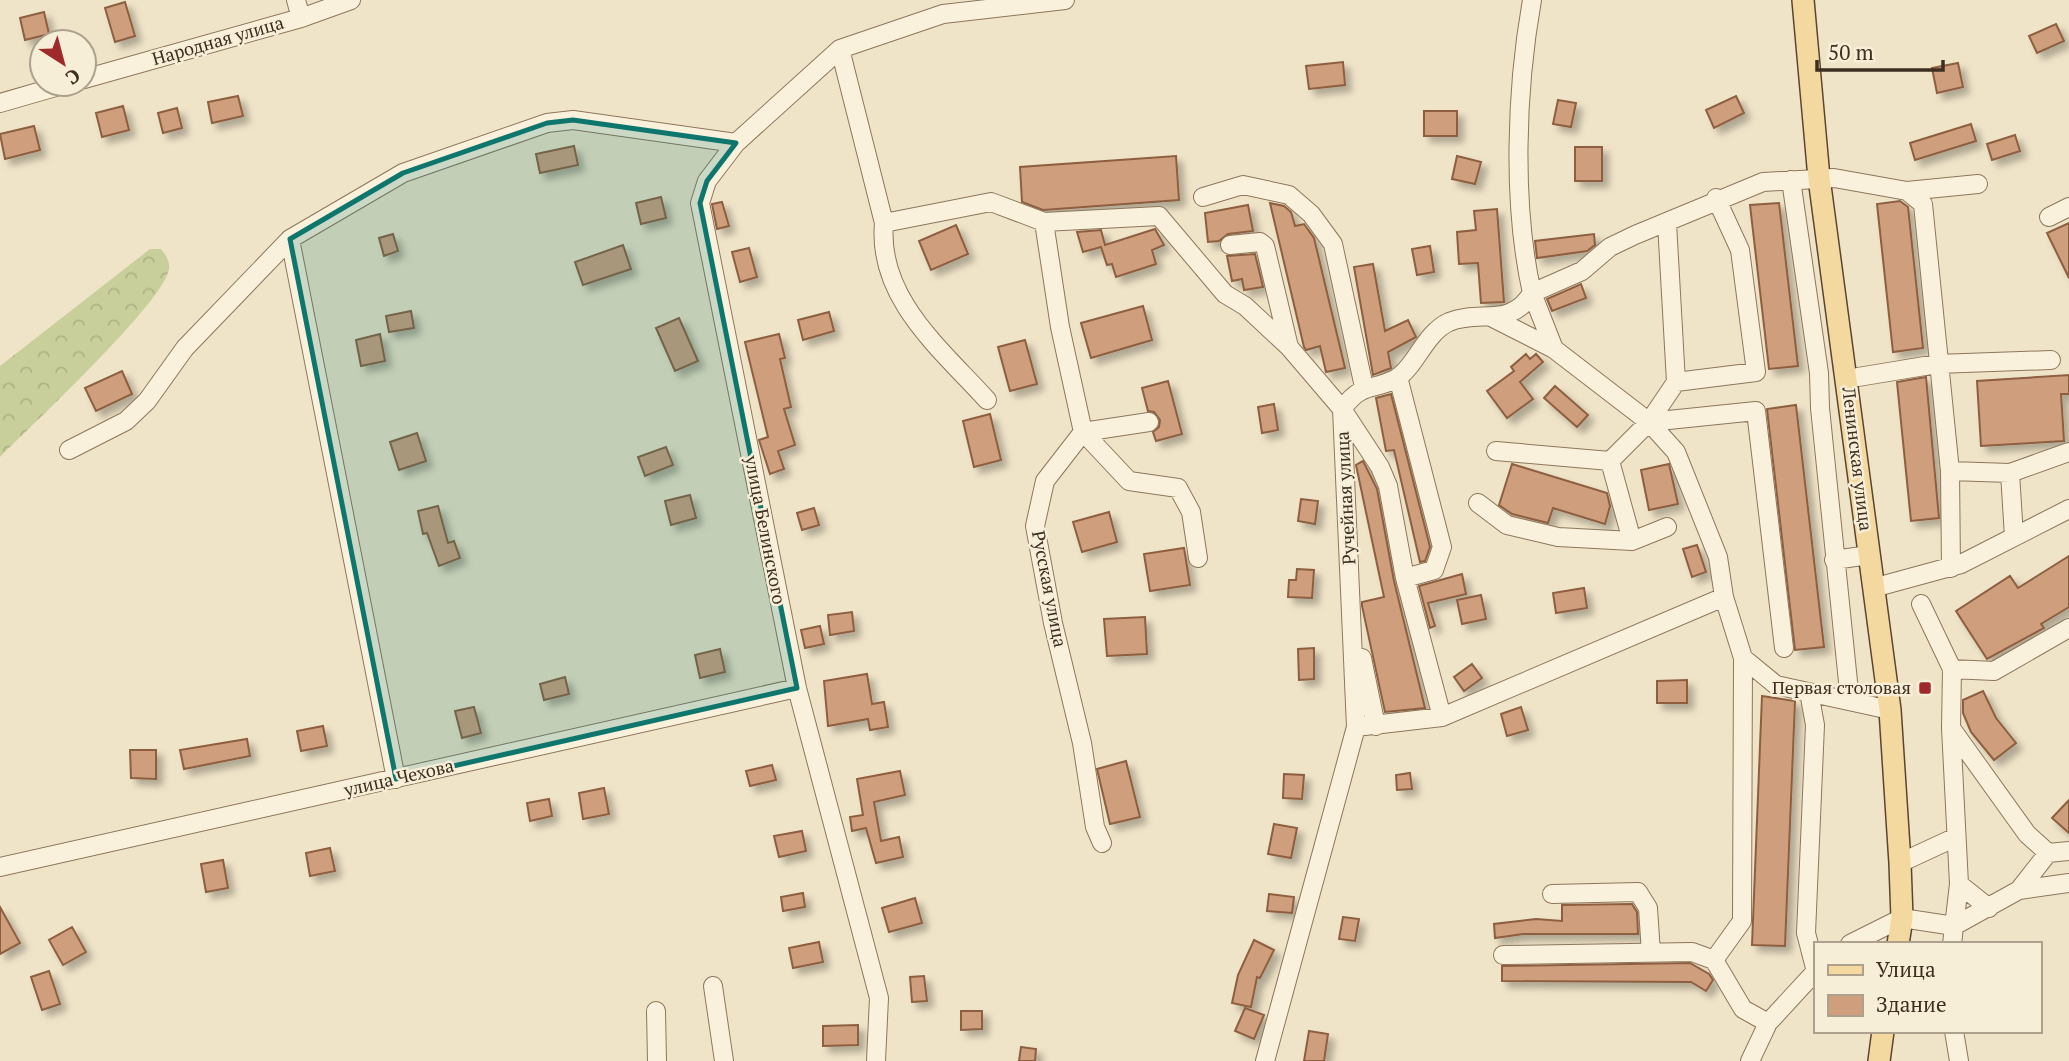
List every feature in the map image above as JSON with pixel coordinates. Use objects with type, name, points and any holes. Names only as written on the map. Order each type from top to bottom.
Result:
[{"type":"main road","name":"Ленинская улица","points":[[1803,0],[1819,178],[1890,710],[1902,918],[1898,942]]},
{"type":"main road","points":[[1879,1061],[1884,1033]]},
{"type":"street","points":[[296,0],[301,18]]},
{"type":"street","name":"Народная улица","points":[[98,75],[301,18],[351,0]]},
{"type":"street","points":[[987,400],[911,316],[887,272],[882,245],[884,223],[840,49],[943,14],[1065,0]]},
{"type":"street","points":[[1532,0],[1522,75],[1521,200],[1532,293],[1554,349]]},
{"type":"street","name":"улица Белинского","points":[[840,49],[736,143],[708,181],[700,202],[797,688],[880,998],[876,1061]]},
{"type":"street","points":[[0,103],[28,95]]},
{"type":"street","points":[[69,450],[126,421],[147,401],[185,348],[290,239],[403,173],[547,123],[573,120],[736,143]]},
{"type":"street","points":[[1405,578],[1434,570],[1442,547],[1398,377],[1440,328],[1460,319],[1512,313],[1525,305],[1532,293],[1582,271],[1610,247],[1667,223],[1716,198],[1763,182],[1834,178],[1907,191],[1978,184]]},
{"type":"street","points":[[1791,180],[1819,373],[1834,560],[1850,701]]},
{"type":"street","points":[[1203,197],[1243,185],[1289,195],[1311,214],[1332,244],[1364,387]]},
{"type":"street","points":[[1907,191],[1923,204],[1937,365],[1950,471],[1951,568]]},
{"type":"street","points":[[1676,382],[1756,372],[1740,250],[1716,198]]},
{"type":"street","points":[[884,223],[991,202],[1044,222],[1159,216],[1225,294],[1245,306],[1289,347],[1342,409],[1380,467],[1388,486],[1405,578],[1442,718]]},
{"type":"street","points":[[2049,217],[2069,207]]},
{"type":"street","points":[[1044,222],[1060,327],[1083,432],[1129,481],[1178,488],[1191,512],[1198,558]]},
{"type":"street","points":[[1610,461],[1649,422],[1676,382],[1667,223]]},
{"type":"street","points":[[290,239],[396,779]]},
{"type":"street","points":[[1230,245],[1260,242],[1265,246],[1289,347]]},
{"type":"street","points":[[1491,317],[1554,349],[1649,422],[1676,452],[1718,557],[1724,597],[1743,658],[1742,921],[1714,960]]},
{"type":"street","points":[[1858,377],[1937,365],[2051,360]]},
{"type":"street","name":"Ручейная улица","points":[[1265,1061],[1356,727],[1342,409],[1364,387],[1398,377]]},
{"type":"street","points":[[1649,422],[1756,411],[1784,648]]},
{"type":"street","points":[[1083,432],[1149,422]]},
{"type":"street","name":"Русская улица","points":[[1083,432],[1045,481],[1035,526],[1053,623],[1082,743],[1095,827],[1102,843]]},
{"type":"street","points":[[1496,451],[1610,461]]},
{"type":"street","points":[[1950,471],[2010,473],[2069,452]]},
{"type":"street","points":[[1610,461],[1632,541]]},
{"type":"street","points":[[2010,473],[2014,537]]},
{"type":"street","points":[[1478,503],[1507,525],[1558,537],[1632,541],[1667,527]]},
{"type":"street","points":[[1873,588],[1951,568],[2069,509]]},
{"type":"street","points":[[1834,560],[1869,555]]},
{"type":"street","points":[[1356,727],[1442,718],[1724,597]]},
{"type":"street","points":[[1921,604],[1952,669],[1951,728],[1959,884],[1953,935]]},
{"type":"street","points":[[1952,669],[1994,671],[2069,628]]},
{"type":"street","points":[[1359,641],[1376,726]]},
{"type":"street","points":[[1743,658],[1776,685],[1890,710]]},
{"type":"street","name":"улица Чехова","points":[[0,867],[797,688]]},
{"type":"street","points":[[1808,692],[1815,725],[1806,933],[1814,966]]},
{"type":"street","points":[[1951,728],[2027,834],[2048,853]]},
{"type":"street","points":[[1900,863],[1956,837]]},
{"type":"street","points":[[1953,935],[2019,890],[2048,853],[2069,850]]},
{"type":"street","points":[[2019,890],[2069,883]]},
{"type":"street","points":[[1959,884],[1989,908]]},
{"type":"street","points":[[1552,894],[1637,892],[1648,908],[1651,953]]},
{"type":"street","points":[[1854,942],[1902,918],[1953,935]]},
{"type":"street","points":[[1503,955],[1692,952],[1714,960],[1743,1009],[1768,1023]]},
{"type":"street","points":[[1750,1061],[1768,1023],[1814,971]]},
{"type":"street","points":[[713,986],[724,1061]]},
{"type":"street","points":[[656,1011],[657,1061]]},
{"type":"street","points":[[1954,1033],[1959,1061]]},
{"type":"highlighted area","points":[[573,120],[736,143],[707,181],[700,203],[797,688],[396,779],[290,239],[403,173],[547,123]]},
{"type":"green space","points":[[150,249],[161,249],[168,261],[169,269],[162,285],[122,335],[0,457],[0,366]]},
{"type":"building","points":[[125,2],[135,36],[115,42],[105,8]]},
{"type":"building","points":[[44,12],[48,28],[28,28],[28,39],[25,40],[20,18]]},
{"type":"building","points":[[2056,24],[2064,41],[2037,53],[2029,36]]},
{"type":"building","points":[[1343,62],[1345,85],[1309,89],[1306,66]]},
{"type":"building","points":[[1958,63],[1963,87],[1937,93],[1932,68]]},
{"type":"building","points":[[238,96],[243,116],[212,123],[208,102]]},
{"type":"building","points":[[1736,96],[1744,113],[1714,128],[1706,110]]},
{"type":"building","points":[[1558,100],[1576,103],[1571,127],[1553,124]]},
{"type":"building","points":[[123,106],[129,130],[102,137],[96,113]]},
{"type":"building","points":[[177,108],[182,128],[163,133],[158,113]]},
{"type":"building","points":[[1424,111],[1457,111],[1457,136],[1424,136]]},
{"type":"building","points":[[1971,124],[1976,141],[1915,160],[1910,143]]},
{"type":"building","points":[[34,126],[40,150],[5,159],[0,134]]},
{"type":"building","points":[[2015,135],[2020,151],[1992,160],[1987,144]]},
{"type":"building","points":[[574,146],[578,165],[540,173],[536,154]]},
{"type":"building","points":[[1575,147],[1602,147],[1602,181],[1575,181]]},
{"type":"building","points":[[1176,156],[1179,200],[1043,210],[1022,202],[1020,167]]},
{"type":"building","points":[[1457,156],[1481,162],[1475,184],[1452,179]]},
{"type":"building","points":[[661,197],[666,218],[641,224],[636,203]]},
{"type":"building","points":[[1900,201],[1908,207],[1923,348],[1893,352],[1877,204]]},
{"type":"building","points":[[722,202],[729,226],[717,229],[712,204]]},
{"type":"building","points":[[1270,203],[1284,206],[1291,212],[1295,226],[1304,224],[1314,238],[1345,368],[1326,372],[1320,346],[1306,350],[1304,347]]},
{"type":"building","points":[[1779,203],[1798,366],[1769,369],[1750,205]]},
{"type":"building","points":[[1248,205],[1253,231],[1228,234],[1219,241],[1208,242],[1205,213]]},
{"type":"building","points":[[1497,209],[1504,302],[1481,303],[1478,263],[1459,264],[1457,232],[1476,230],[1474,211]]},
{"type":"building","points":[[2069,223],[2069,278],[2047,233]]},
{"type":"building","points":[[956,225],[968,254],[931,270],[919,241]]},
{"type":"building","points":[[1155,229],[1164,245],[1152,250],[1156,264],[1116,277],[1112,264],[1107,265],[1101,247],[1083,252],[1077,232],[1101,230],[1105,245]]},
{"type":"building","points":[[393,234],[398,251],[384,256],[379,238]]},
{"type":"building","points":[[1594,234],[1595,245],[1587,251],[1537,258],[1535,241]]},
{"type":"building","points":[[623,245],[631,269],[583,285],[575,262]]},
{"type":"building","points":[[1430,246],[1434,272],[1417,275],[1412,249]]},
{"type":"building","points":[[749,248],[757,277],[740,282],[732,252]]},
{"type":"building","points":[[1255,254],[1263,287],[1244,290],[1242,279],[1232,281],[1227,256]]},
{"type":"building","points":[[1373,264],[1385,331],[1408,320],[1416,337],[1388,352],[1391,368],[1373,375],[1354,267]]},
{"type":"building","points":[[1581,284],[1586,298],[1552,311],[1547,299]]},
{"type":"building","points":[[1143,306],[1152,340],[1091,358],[1081,323]]},
{"type":"building","points":[[411,311],[414,328],[389,332],[386,316]]},
{"type":"building","points":[[829,312],[834,331],[803,340],[798,320]]},
{"type":"building","points":[[679,318],[698,361],[675,371],[656,328]]},
{"type":"building","points":[[380,334],[385,361],[361,366],[356,340]]},
{"type":"building","points":[[779,334],[785,358],[780,359],[791,407],[784,409],[795,445],[778,451],[784,469],[770,474],[759,440],[768,437],[745,342]]},
{"type":"building","points":[[1025,340],[1037,384],[1010,391],[998,347]]},
{"type":"building","points":[[1526,354],[1530,359],[1536,354],[1543,362],[1520,382],[1533,399],[1507,418],[1487,391],[1514,371],[1511,367]]},
{"type":"building","points":[[122,371],[132,394],[96,411],[85,388]]},
{"type":"building","points":[[2069,375],[2069,394],[2061,394],[2064,441],[1981,446],[1977,381]]},
{"type":"building","points":[[1926,377],[1939,518],[1911,521],[1897,382]]},
{"type":"building","points":[[1168,381],[1182,434],[1156,441],[1153,432],[1159,427],[1160,420],[1154,412],[1148,411],[1142,388]]},
{"type":"building","points":[[1555,386],[1588,415],[1577,427],[1544,398]]},
{"type":"building","points":[[1391,394],[1430,547],[1425,561],[1420,562],[1394,450],[1386,451],[1376,398]]},
{"type":"building","points":[[1274,404],[1278,430],[1262,433],[1258,407]]},
{"type":"building","points":[[1796,405],[1824,647],[1795,650],[1767,409]]},
{"type":"building","points":[[990,414],[1001,460],[974,467],[963,421]]},
{"type":"building","points":[[417,433],[426,461],[399,470],[390,442]]},
{"type":"building","points":[[666,447],[673,465],[645,476],[638,457]]},
{"type":"building","points":[[1363,461],[1377,489],[1394,581],[1425,708],[1385,712],[1362,606],[1362,602],[1384,597],[1356,465]]},
{"type":"building","points":[[1512,464],[1607,493],[1610,506],[1605,524],[1553,508],[1548,523],[1512,514],[1499,505]]},
{"type":"building","points":[[1669,464],[1678,504],[1649,510],[1641,470]]},
{"type":"building","points":[[690,495],[696,518],[671,525],[665,501]]},
{"type":"building","points":[[1301,499],[1318,501],[1315,524],[1298,521]]},
{"type":"building","points":[[438,506],[448,543],[454,541],[460,558],[439,566],[427,533],[423,534],[418,511]]},
{"type":"building","points":[[814,508],[819,525],[802,530],[797,513]]},
{"type":"building","points":[[1109,512],[1117,542],[1082,552],[1073,522]]},
{"type":"building","points":[[1697,545],[1706,572],[1692,577],[1683,549]]},
{"type":"building","points":[[1184,548],[1190,585],[1150,591],[1144,554]]},
{"type":"building","points":[[2069,556],[2069,607],[2041,624],[2044,628],[1987,659],[1956,611],[2010,576],[2018,588]]},
{"type":"building","points":[[1297,569],[1314,570],[1312,598],[1288,597],[1289,580],[1296,580]]},
{"type":"building","points":[[1462,574],[1466,594],[1428,603],[1435,626],[1430,628],[1419,586]]},
{"type":"building","points":[[1584,588],[1587,608],[1556,613],[1553,593]]},
{"type":"building","points":[[1481,595],[1486,619],[1462,624],[1457,600]]},
{"type":"building","points":[[852,612],[854,631],[830,635],[828,615]]},
{"type":"building","points":[[1145,617],[1147,654],[1107,656],[1104,619]]},
{"type":"building","points":[[820,626],[824,644],[805,648],[801,630]]},
{"type":"building","points":[[1314,648],[1314,679],[1299,680],[1298,649]]},
{"type":"building","points":[[720,649],[725,672],[700,678],[695,655]]},
{"type":"building","points":[[1472,664],[1482,678],[1464,691],[1454,677]]},
{"type":"building","points":[[867,674],[872,704],[884,702],[888,727],[870,730],[868,719],[828,726],[824,681]]},
{"type":"building","points":[[565,677],[569,694],[544,700],[540,684]]},
{"type":"building","points":[[1687,680],[1687,703],[1657,703],[1657,681]]},
{"type":"building","points":[[1983,691],[1996,718],[2016,743],[1994,760],[1971,732],[1963,713],[1963,700]]},
{"type":"building","points":[[1762,696],[1795,701],[1785,946],[1752,945]]},
{"type":"building","points":[[474,707],[481,733],[462,738],[455,711]]},
{"type":"building","points":[[1521,707],[1528,730],[1507,736],[1501,714]]},
{"type":"building","points":[[323,726],[327,746],[301,751],[297,731]]},
{"type":"building","points":[[247,739],[250,756],[184,769],[180,750]]},
{"type":"building","points":[[130,750],[156,750],[156,779],[131,778]]},
{"type":"building","points":[[1126,761],[1140,817],[1110,824],[1097,769]]},
{"type":"building","points":[[772,765],[776,780],[750,786],[746,771]]},
{"type":"building","points":[[900,771],[905,795],[874,802],[881,841],[899,837],[903,857],[876,863],[866,828],[852,831],[850,817],[863,815],[857,779]]},
{"type":"building","points":[[1410,773],[1412,789],[1397,790],[1396,775]]},
{"type":"building","points":[[1284,774],[1304,775],[1302,799],[1283,798]]},
{"type":"building","points":[[604,788],[609,814],[583,819],[579,793]]},
{"type":"building","points":[[549,799],[552,816],[530,821],[527,803]]},
{"type":"building","points":[[2069,800],[2069,833],[2052,818]]},
{"type":"building","points":[[1274,824],[1297,828],[1291,858],[1268,854]]},
{"type":"building","points":[[802,831],[806,851],[779,857],[774,836]]},
{"type":"building","points":[[330,848],[335,871],[310,876],[306,853]]},
{"type":"building","points":[[223,860],[228,888],[206,892],[201,864]]},
{"type":"building","points":[[803,893],[805,907],[783,911],[781,897]]},
{"type":"building","points":[[1269,894],[1294,897],[1292,913],[1267,911]]},
{"type":"building","points":[[915,898],[922,923],[889,932],[882,908]]},
{"type":"building","points":[[1632,904],[1637,912],[1638,934],[1523,934],[1495,938],[1494,924],[1536,919],[1562,921],[1562,905]]},
{"type":"building","points":[[0,907],[20,943],[0,954]]},
{"type":"building","points":[[1343,917],[1359,919],[1355,941],[1339,939]]},
{"type":"building","points":[[72,927],[86,952],[63,965],[49,940]]},
{"type":"building","points":[[1254,940],[1274,950],[1260,978],[1257,977],[1251,1007],[1232,1003],[1238,975]]},
{"type":"building","points":[[819,942],[823,962],[793,968],[789,948]]},
{"type":"building","points":[[1690,963],[1709,974],[1713,980],[1706,991],[1691,982],[1502,981],[1502,966]]},
{"type":"building","points":[[49,971],[60,1004],[42,1010],[31,977]]},
{"type":"building","points":[[924,976],[927,1001],[912,1002],[910,977]]},
{"type":"building","points":[[1245,1008],[1264,1015],[1254,1039],[1235,1031]]},
{"type":"building","points":[[961,1011],[982,1011],[982,1029],[961,1030]]},
{"type":"building","points":[[858,1025],[858,1045],[823,1046],[823,1026]]},
{"type":"building","points":[[1309,1031],[1328,1034],[1324,1061],[1304,1061]]},
{"type":"building","points":[[1021,1047],[1036,1049],[1035,1061],[1019,1061]]},
{"type":"place","name":"Первая столовая","points":[[1925,688]]}]
